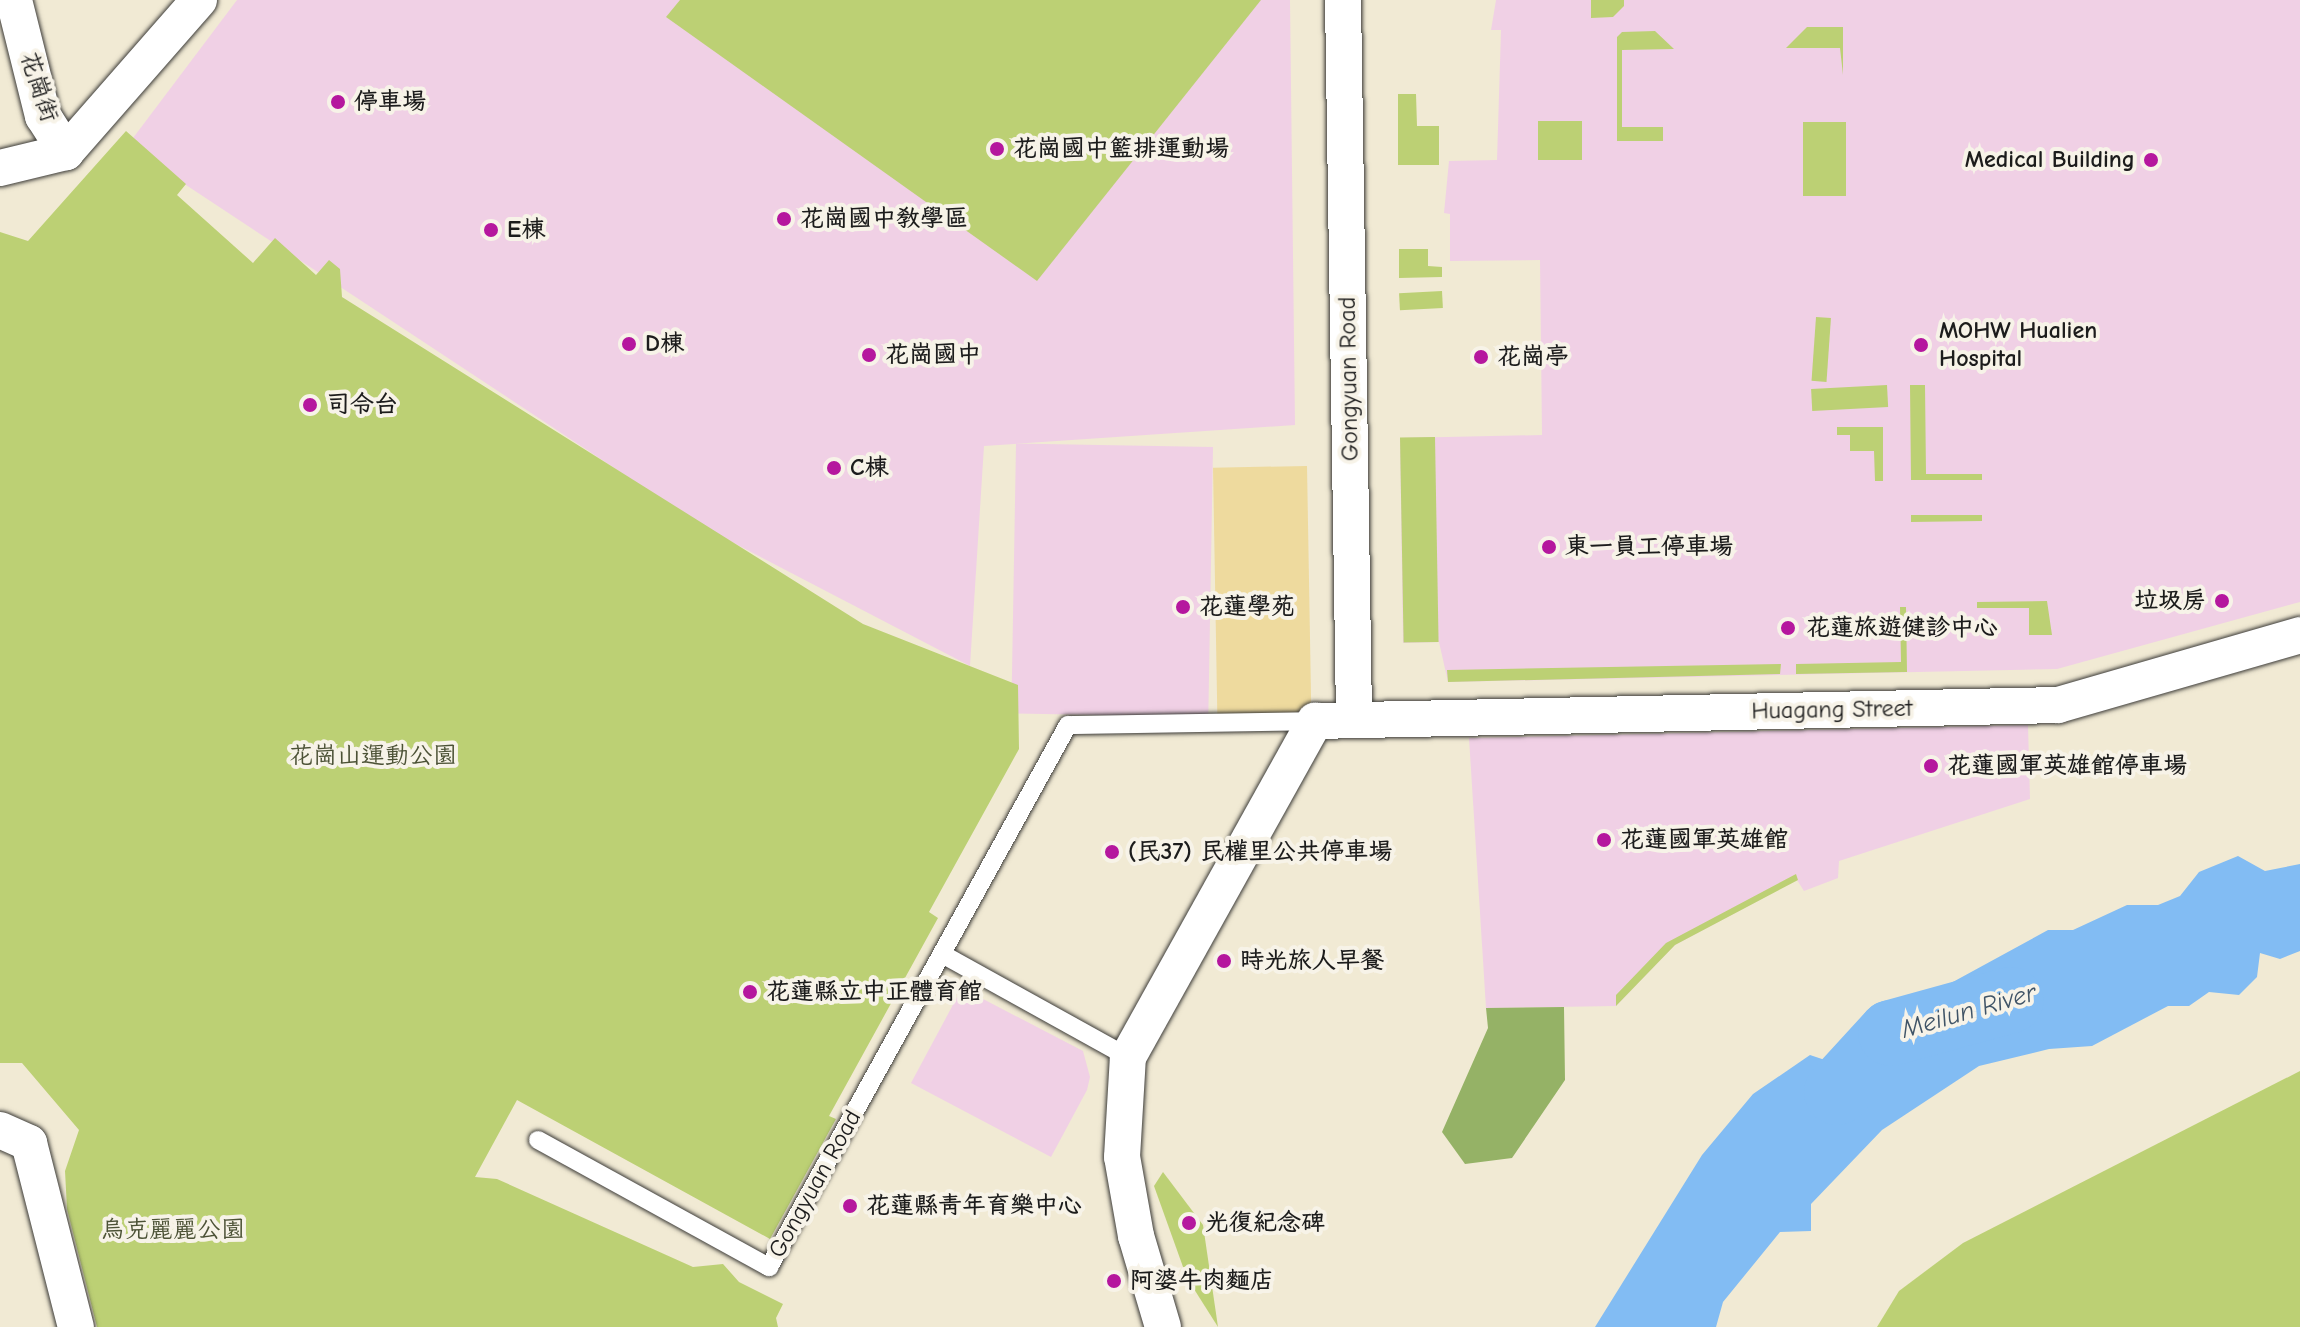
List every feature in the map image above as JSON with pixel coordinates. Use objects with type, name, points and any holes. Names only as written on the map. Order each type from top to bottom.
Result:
[{"type":"street","name":"花崗街","points":[[0,168],[66,152],[43,116],[14,0]]},
{"type":"street","points":[[66,152],[199,0]]},
{"type":"street","name":"Gongyuan Road","points":[[1315,721],[1354,720],[1343,0]]},
{"type":"street","name":"Huagang Street","points":[[1354,720],[2058,705],[2300,635]]},
{"type":"street","points":[[1163,1327],[1136,1236],[1122,1157],[1128,1057],[1315,721]]},
{"type":"street","points":[[0,1130],[29,1143],[76,1327]]},
{"type":"lane","name":"Gongyuan Road","points":[[538,1140],[769,1267],[1068,725],[1315,721]]},
{"type":"lane","points":[[942,954],[1128,1057]]},
{"type":"shaded area","name":"花崗國中","points":[[237,0],[1290,0],[1295,425],[984,446],[970,666],[705,528],[127,146]]},
{"type":"shaded area","name":"MOHW Hualien Hospital","points":[[1496,0],[2300,0],[2300,602],[2057,669],[1448,682],[1439,642],[1403,643],[1400,438],[1542,435],[1540,260],[1450,261],[1450,214],[1444,213],[1449,161],[1497,160],[1501,30],[1491,30]]},
{"type":"shaded area","points":[[1016,444],[1213,447],[1208,717],[1011,714]]},
{"type":"shaded area","name":"花蓮國軍英雄館","points":[[2028,725],[2030,799],[1839,861],[1838,878],[1804,891],[1797,880],[1675,945],[1616,1006],[1486,1008],[1469,738]]},
{"type":"shaded area","name":"花蓮縣青年育樂中心","points":[[962,988],[1083,1051],[1090,1077],[1087,1090],[1051,1157],[911,1083]]},
{"type":"green space","name":"花崗國中籃排運動場","points":[[680,0],[1261,0],[1037,281],[666,17]]},
{"type":"green space","points":[[1591,0],[1624,0],[1624,6],[1613,17],[1591,18]]},
{"type":"green space","points":[[1807,27],[1843,27],[1843,75],[1840,48],[1786,48]]},
{"type":"green space","points":[[1655,31],[1674,49],[1622,50],[1622,127],[1663,127],[1663,141],[1617,141],[1617,37],[1622,32]]},
{"type":"green space","points":[[1398,94],[1416,94],[1417,126],[1439,126],[1439,165],[1398,165]]},
{"type":"green space","points":[[1538,121],[1582,121],[1582,160],[1538,160]]},
{"type":"green space","points":[[1803,122],[1846,122],[1846,196],[1803,196]]},
{"type":"green space","name":"花崗山運動公園","points":[[126,131],[186,184],[177,195],[253,263],[275,238],[316,275],[329,260],[340,269],[342,297],[863,624],[1018,685],[1019,749],[929,912],[938,918],[829,1116],[836,1119],[770,1239],[517,1100],[475,1177],[497,1179],[693,1267],[723,1264],[739,1282],[783,1304],[776,1318],[778,1327],[97,1327],[67,1209],[65,1171],[79,1130],[22,1063],[0,1063],[0,232],[28,241]]},
{"type":"green space","points":[[1399,249],[1428,249],[1428,266],[1442,267],[1442,277],[1399,278]]},
{"type":"green space","points":[[1442,291],[1443,308],[1400,310],[1399,293]]},
{"type":"green space","points":[[1816,317],[1831,318],[1826,382],[1812,381]]},
{"type":"green space","points":[[1887,385],[1888,407],[1812,411],[1811,389]]},
{"type":"green space","points":[[1910,385],[1925,385],[1926,474],[1982,474],[1982,480],[1911,480]]},
{"type":"green space","points":[[1837,427],[1883,427],[1883,481],[1875,481],[1874,451],[1850,451],[1850,435],[1837,435]]},
{"type":"green space","points":[[1435,437],[1439,642],[1404,643],[1400,438]]},
{"type":"green space","points":[[1911,515],[1982,515],[1982,521],[1911,522]]},
{"type":"green space","points":[[2047,601],[2052,635],[2029,635],[2029,608],[1977,608],[1977,602]]},
{"type":"green space","points":[[1900,607],[1906,607],[1907,672],[1796,674],[1796,664],[1901,662]]},
{"type":"green space","points":[[1781,664],[1780,674],[1448,682],[1447,670]]},
{"type":"green space","points":[[1796,874],[1798,880],[1675,945],[1616,1006],[1616,995],[1666,943]]},
{"type":"green space","points":[[1564,1007],[1565,1080],[1512,1158],[1465,1164],[1442,1132],[1488,1028],[1486,1008]]},
{"type":"green space","points":[[2300,1071],[2300,1327],[1877,1327],[1899,1291],[1963,1243]]},
{"type":"green space","points":[[1163,1172],[1203,1225],[1218,1327],[1187,1278],[1154,1186]]},
{"type":"sand","points":[[1307,466],[1311,714],[1217,716],[1213,468]]},
{"type":"water","points":[[2238,856],[2265,871],[2300,864],[2300,951],[2280,959],[2260,953],[2257,977],[2239,995],[2209,992],[2189,1006],[2168,1006],[2092,1046],[2049,1049],[1979,1066],[1882,1130],[1811,1204],[1811,1231],[1780,1232],[1723,1302],[1716,1327],[1595,1327],[1702,1155],[1753,1094],[1810,1055],[1840,1065],[1847,1053],[1845,1035],[1876,1025],[1917,1035],[1951,983],[2048,930],[2073,930],[2127,905],[2158,905],[2180,896],[2199,872]]},
{"type":"waterway","name":"Meilun River","points":[[1837,1092],[1891,1033],[2011,1000]]},
{"type":"place","name":"停車場","points":[[338,102]]},
{"type":"place","name":"花崗國中籃排運動場","points":[[997,149]]},
{"type":"place","name":"Medical Building","points":[[2151,160]]},
{"type":"place","name":"花崗國中教學區","points":[[784,219]]},
{"type":"place","name":"E棟","points":[[491,230]]},
{"type":"place","name":"D棟","points":[[629,344]]},
{"type":"place","name":"MOHW Hualien Hospital","points":[[1921,345]]},
{"type":"place","name":"花崗國中","points":[[869,355]]},
{"type":"place","name":"花崗亭","points":[[1481,357]]},
{"type":"place","name":"司令台","points":[[310,405]]},
{"type":"place","name":"C棟","points":[[834,468]]},
{"type":"place","name":"東一員工停車場","points":[[1549,547]]},
{"type":"place","name":"垃圾房","points":[[2222,601]]},
{"type":"place","name":"花蓮學苑","points":[[1183,607]]},
{"type":"place","name":"花蓮旅遊健診中心","points":[[1788,628]]},
{"type":"place","name":"花蓮國軍英雄館停車場","points":[[1931,766]]},
{"type":"place","name":"花蓮國軍英雄館","points":[[1604,840]]},
{"type":"place","name":"(民37) 民權里公共停車場","points":[[1112,852]]},
{"type":"place","name":"時光旅人早餐","points":[[1224,961]]},
{"type":"place","name":"花蓮縣立中正體育館","points":[[750,992]]},
{"type":"place","name":"花蓮縣青年育樂中心","points":[[850,1206]]},
{"type":"place","name":"光復紀念碑","points":[[1189,1223]]},
{"type":"place","name":"阿婆牛肉麵店","points":[[1114,1281]]},
{"type":"park label","name":"烏克麗麗公園","points":[[173,1230]]}]
